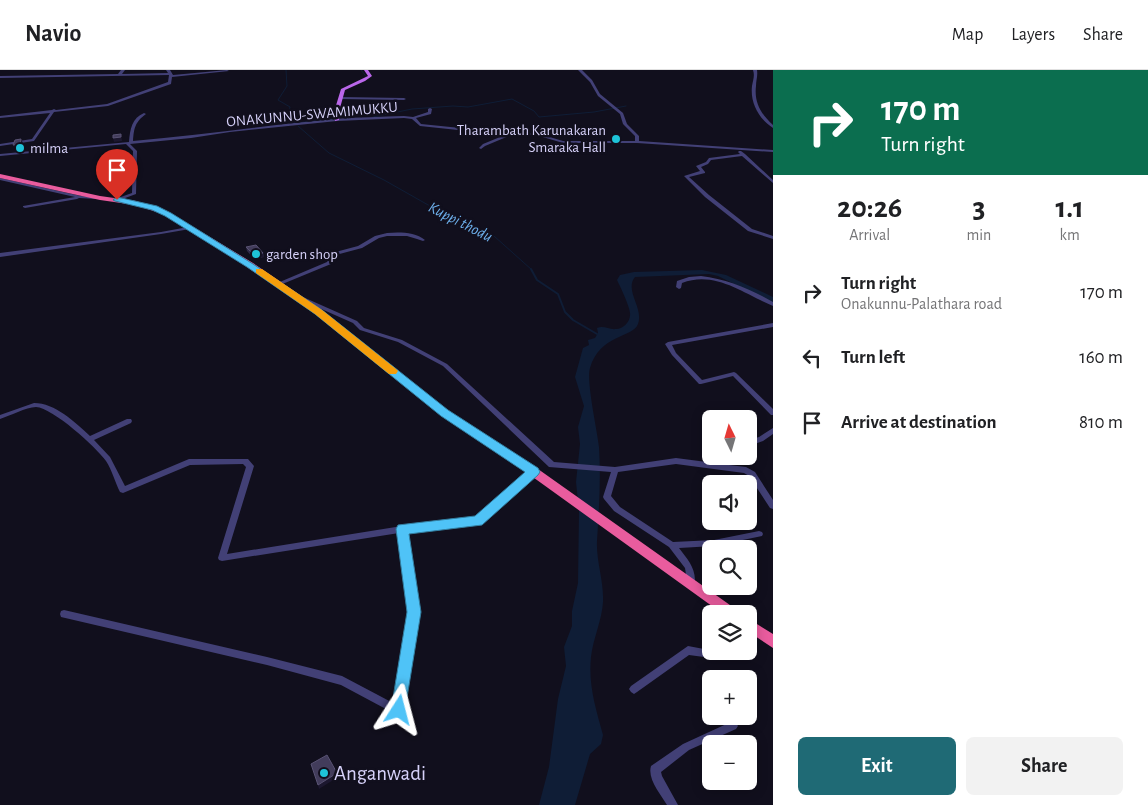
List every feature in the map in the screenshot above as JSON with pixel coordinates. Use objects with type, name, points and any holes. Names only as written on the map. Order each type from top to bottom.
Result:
[{"type":"highway","points":[[0,171],[111,195],[117,200]]},
{"type":"highway","points":[[0,177],[154,208],[188,228],[296,296],[444,413],[534,472],[720,605]]},
{"type":"highway","points":[[757,633],[773,642]]},
{"type":"main road","points":[[337,120],[336,108],[343,89],[368,78],[370,76],[366,70]]},
{"type":"street","points":[[119,75],[123,70]]},
{"type":"street","points":[[580,70],[591,81],[599,96],[622,114],[625,124],[637,136],[638,142]]},
{"type":"street","points":[[755,70],[757,76],[753,99],[757,112],[773,127]]},
{"type":"street","points":[[0,82],[2,77],[226,71]]},
{"type":"street","points":[[0,117],[108,105],[165,85],[171,81],[170,73]]},
{"type":"street","points":[[341,98],[404,99]]},
{"type":"street","points":[[413,118],[430,113],[430,109]]},
{"type":"street","points":[[0,145],[34,140],[54,110]]},
{"type":"street","points":[[117,200],[134,194],[135,150],[129,143],[135,122],[144,114]]},
{"type":"street","name":"ONAKUNNU-SWAMIMUKKU","points":[[0,155],[337,120],[413,118],[420,126],[510,134],[536,134],[562,142],[638,142],[773,151]]},
{"type":"street","points":[[482,148],[484,145],[510,134]]},
{"type":"street","points":[[736,148],[773,182]]},
{"type":"street","points":[[744,155],[710,159],[707,164],[698,166],[703,172],[686,176],[707,196],[750,230],[773,238]]},
{"type":"street","points":[[0,177],[80,197],[100,198]]},
{"type":"street","points":[[25,207],[80,197]]},
{"type":"street","points":[[0,255],[188,228]]},
{"type":"street","points":[[278,284],[328,263],[330,255],[360,247],[377,238],[405,235],[423,240]]},
{"type":"street","points":[[679,287],[679,282],[684,279],[716,278],[773,304]]},
{"type":"street","points":[[296,296],[355,322],[362,329],[400,341],[445,365],[552,465],[615,470],[676,461],[746,470],[752,474],[773,506]]},
{"type":"street","points":[[773,325],[668,344],[674,354],[701,382],[734,374],[773,413]]},
{"type":"street","points":[[0,417],[39,404],[74,424],[106,456],[123,490],[189,462],[245,461],[250,466],[222,558],[402,529],[478,521],[534,472]]},
{"type":"street","points":[[89,439],[129,421]]},
{"type":"street","points":[[758,440],[773,431]]},
{"type":"street","points":[[615,470],[607,497],[617,509],[672,545],[689,567],[691,584]]},
{"type":"street","points":[[64,614],[267,661],[342,681],[399,710],[414,612],[402,529]]},
{"type":"street","points":[[672,545],[714,542],[758,534]]},
{"type":"street","points":[[634,689],[688,650],[702,653]]},
{"type":"street","points":[[673,805],[657,778],[655,770],[686,747],[733,726]]},
{"type":"water","points":[[702,270],[726,275],[773,297],[773,303],[718,276],[709,274],[635,277],[632,282],[632,288],[639,312],[638,324],[635,329],[616,338],[601,349],[590,368],[591,394],[599,447],[600,482],[597,549],[603,602],[590,667],[593,697],[603,735],[601,744],[590,754],[575,805],[539,805],[549,767],[558,699],[566,666],[564,647],[572,626],[572,611],[578,583],[579,511],[576,482],[580,444],[578,427],[584,406],[575,377],[583,348],[589,345],[588,340],[595,338],[598,333],[597,328],[619,329],[628,322],[630,310],[617,280],[620,275],[634,272]]},
{"type":"building","points":[[121,134],[121,137],[113,138],[113,135]]},
{"type":"building","points":[[21,139],[20,145],[13,145],[15,140]]},
{"type":"building","points":[[256,245],[263,253],[254,255],[246,247]]},
{"type":"building","name":"Anganwadi","points":[[327,755],[337,773],[318,785],[311,764]]},
{"type":"waterway","points":[[286,70],[287,86],[278,100],[290,107],[287,118],[295,123]]},
{"type":"waterway","points":[[361,70],[368,79]]},
{"type":"waterway","points":[[373,117],[412,109],[453,106],[468,107],[512,99],[534,111],[539,117],[594,112],[626,106]]},
{"type":"waterway","points":[[296,123],[333,119]]},
{"type":"waterway","name":"Kuppi thodu","points":[[298,126],[329,153],[384,180],[460,223],[494,236],[531,269]]},
{"type":"waterway","name":"Kuppi thodu","points":[[531,269],[537,280],[558,294],[565,312],[573,320],[597,334]]},
{"type":"slow traffic","points":[[259,271],[319,312],[392,371]]},
{"type":"place","name":"Tharambath Karunakaran Smaraka Hall","points":[[616,139]]},
{"type":"place","name":"milma","points":[[20,148]]},
{"type":"place","name":"garden shop","points":[[256,254]]},
{"type":"place","name":"Anganwadi","points":[[324,773]]},
{"type":"route","points":[[117,200],[136,203],[168,214],[296,296],[319,312],[444,413],[491,442],[534,472],[478,521],[402,529],[414,612],[399,710]]}]
